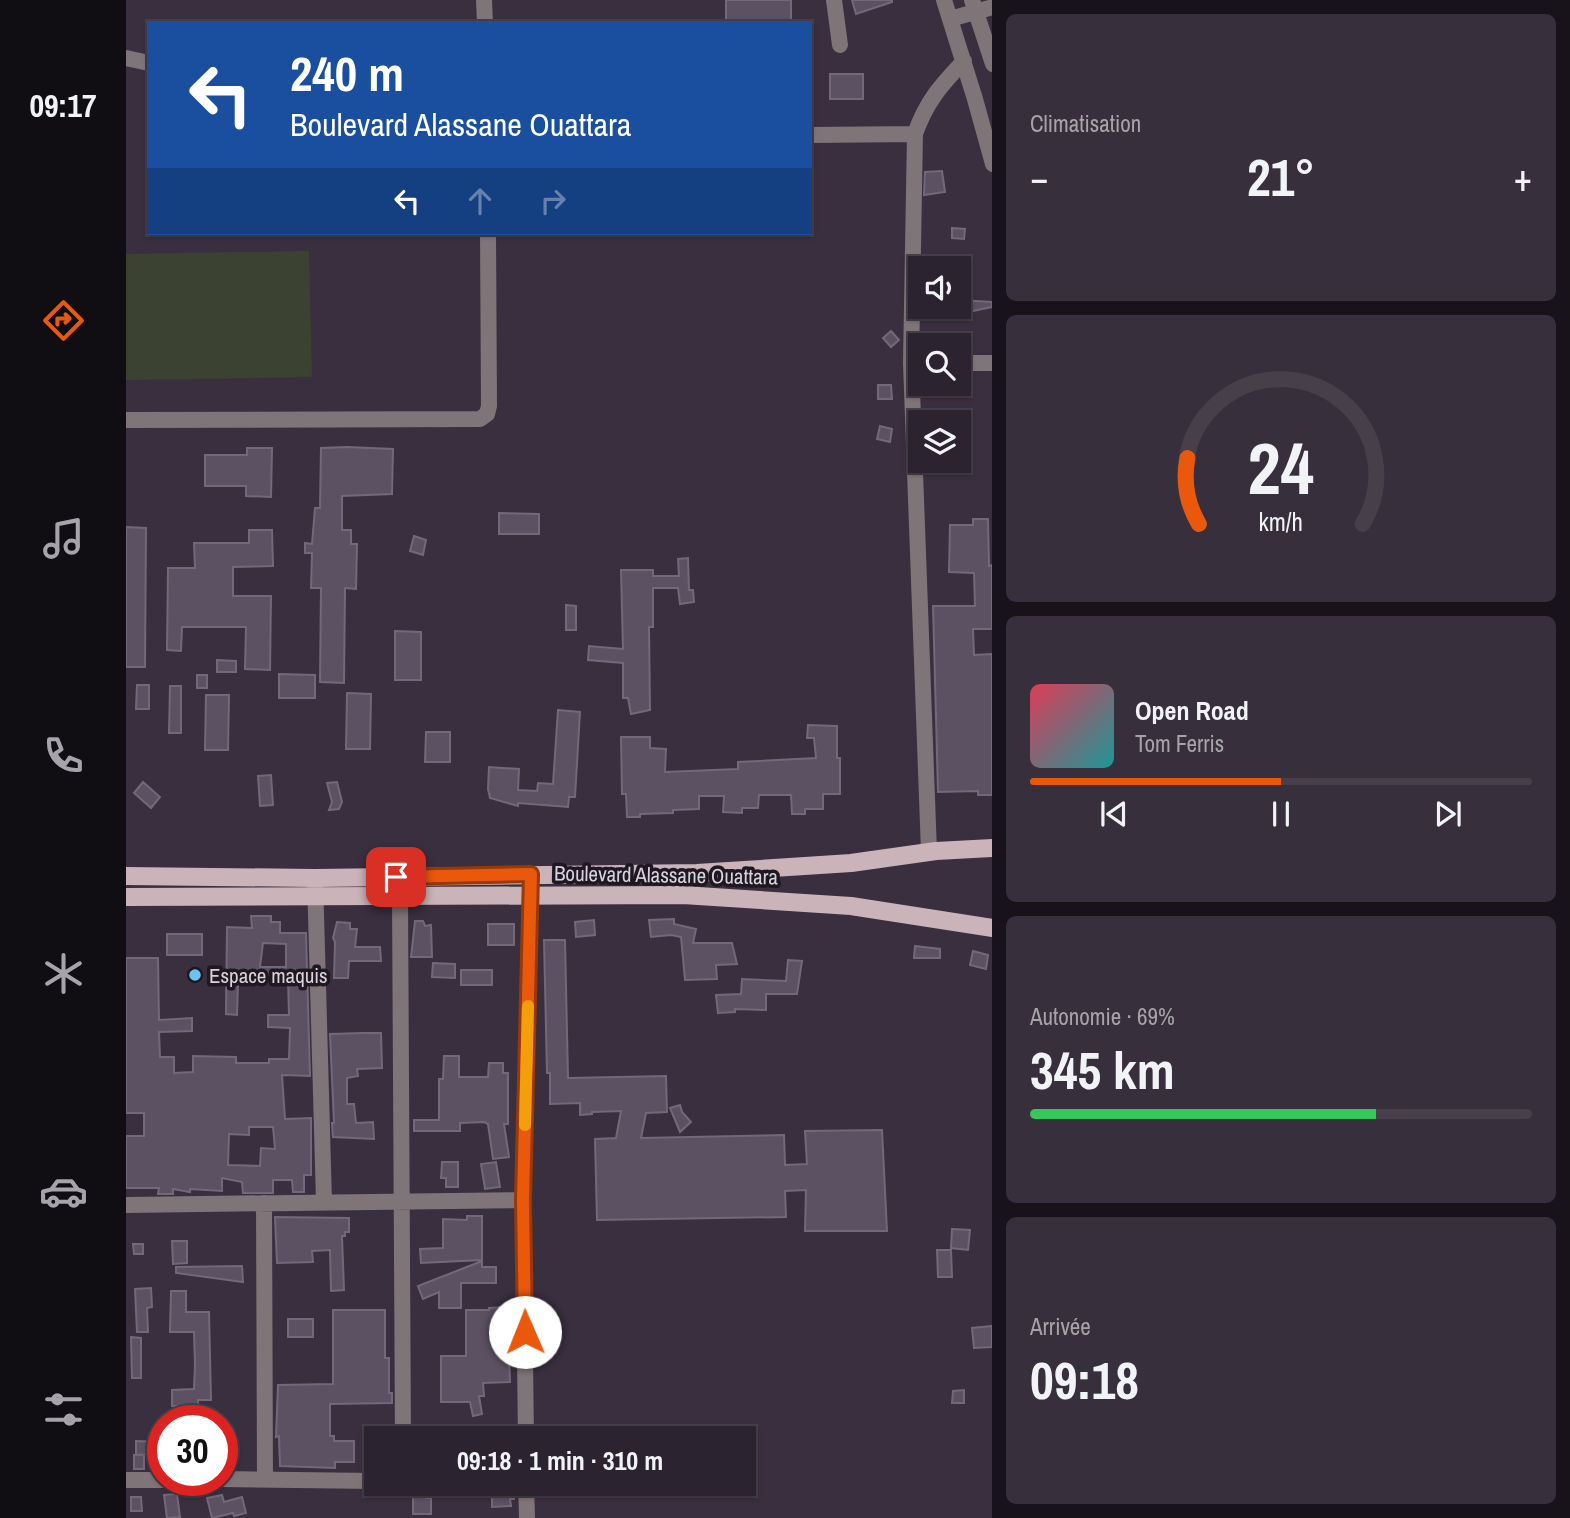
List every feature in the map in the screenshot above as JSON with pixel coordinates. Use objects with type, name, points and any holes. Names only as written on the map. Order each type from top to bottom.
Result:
[{"type":"main road","name":"Boulevard Alassane Ouattara","points":[[126,876],[315,878],[776,870],[929,852],[992,848]]},
{"type":"main road","name":"Boulevard Alassane Ouattara","points":[[126,897],[683,895],[851,906],[992,928]]},
{"type":"street","points":[[484,0],[485,21]]},
{"type":"street","points":[[834,0],[840,45]]},
{"type":"street","points":[[944,0],[992,164]]},
{"type":"street","points":[[950,19],[974,5],[992,6]]},
{"type":"street","points":[[974,5],[992,64]]},
{"type":"street","points":[[126,58],[147,63]]},
{"type":"street","points":[[916,333],[915,134],[923,111],[937,90],[964,61]]},
{"type":"street","points":[[812,135],[915,134]]},
{"type":"street","points":[[126,420],[480,419],[487,414],[489,406],[488,235]]},
{"type":"street","points":[[971,363],[992,363]]},
{"type":"street","points":[[917,396],[929,852]]},
{"type":"street","points":[[526,1426],[523,1200],[531,874]]},
{"type":"street","points":[[315,878],[324,1202]]},
{"type":"street","points":[[400,897],[403,1426]]},
{"type":"street","points":[[126,1205],[523,1200]]},
{"type":"street","points":[[264,1203],[265,1479]]},
{"type":"street","points":[[238,1479],[364,1480]]},
{"type":"street","points":[[126,1480],[147,1480]]},
{"type":"street","points":[[526,1496],[527,1518]]},
{"type":"green space","points":[[309,251],[312,377],[126,380],[126,254]]},
{"type":"building","points":[[726,0],[791,0],[791,21],[726,21]]},
{"type":"building","points":[[852,0],[892,0],[892,2],[856,14]]},
{"type":"building","points":[[830,74],[863,74],[863,99],[830,99]]},
{"type":"building","points":[[942,171],[945,192],[924,195],[925,172]]},
{"type":"building","points":[[952,228],[965,229],[964,239],[952,238]]},
{"type":"building","points":[[971,301],[992,302],[992,307],[971,311]]},
{"type":"building","points":[[891,331],[899,340],[891,347],[883,338]]},
{"type":"building","points":[[878,385],[891,385],[892,399],[878,399]]},
{"type":"building","points":[[880,426],[892,429],[890,442],[877,439]]},
{"type":"building","points":[[247,448],[272,448],[271,497],[246,496],[246,486],[205,486],[205,455],[247,455]]},
{"type":"building","points":[[321,448],[393,449],[392,494],[342,496],[342,530],[351,530],[351,544],[357,544],[356,589],[345,588],[344,683],[320,682],[321,588],[311,588],[312,553],[305,553],[305,543],[312,544],[315,508],[320,508]]},
{"type":"building","points":[[499,513],[539,514],[539,534],[499,534]]},
{"type":"building","points":[[973,519],[988,519],[989,566],[992,565],[992,629],[973,629],[974,655],[992,654],[992,795],[978,795],[978,791],[938,792],[933,606],[975,606],[974,573],[949,572],[950,525],[973,525]]},
{"type":"building","points":[[126,527],[146,528],[145,667],[126,667]]},
{"type":"building","points":[[249,530],[272,530],[273,566],[233,567],[233,596],[271,596],[270,670],[245,669],[246,627],[182,627],[181,651],[167,650],[168,568],[195,568],[194,543],[249,543]]},
{"type":"building","points":[[414,536],[426,540],[423,555],[410,551]]},
{"type":"building","points":[[688,558],[689,590],[693,590],[694,602],[680,604],[678,588],[653,588],[653,627],[649,627],[650,710],[631,714],[628,698],[623,698],[623,663],[588,660],[589,646],[623,649],[621,570],[653,570],[653,576],[679,576],[678,559]]},
{"type":"building","points":[[566,605],[576,606],[576,630],[566,630]]},
{"type":"building","points":[[395,631],[421,632],[421,680],[395,680]]},
{"type":"building","points":[[217,660],[236,661],[236,672],[217,672]]},
{"type":"building","points":[[279,674],[315,675],[315,698],[279,698]]},
{"type":"building","points":[[197,675],[207,675],[207,688],[197,688]]},
{"type":"building","points":[[137,685],[149,685],[149,709],[136,709]]},
{"type":"building","points":[[170,686],[181,686],[181,733],[169,733]]},
{"type":"building","points":[[347,693],[371,694],[370,749],[346,749]]},
{"type":"building","points":[[206,695],[229,695],[228,750],[205,750]]},
{"type":"building","points":[[558,710],[580,712],[575,797],[569,797],[568,807],[518,803],[518,806],[490,798],[489,767],[519,769],[518,790],[537,791],[538,783],[553,784]]},
{"type":"building","points":[[808,725],[837,726],[840,794],[823,794],[823,809],[805,809],[805,814],[792,814],[791,795],[759,795],[758,808],[742,808],[742,813],[723,812],[724,796],[699,796],[699,809],[627,817],[626,794],[622,794],[621,737],[650,737],[650,748],[666,749],[665,772],[738,769],[738,762],[816,758],[814,738],[807,738]]},
{"type":"building","points":[[426,732],[450,732],[450,762],[425,762]]},
{"type":"building","points":[[271,775],[273,805],[260,806],[258,776]]},
{"type":"building","points":[[143,782],[160,797],[151,808],[134,793]]},
{"type":"building","points":[[337,782],[342,802],[339,809],[329,810],[332,802],[327,783]]},
{"type":"building","points":[[251,916],[271,916],[271,922],[280,922],[280,933],[306,933],[310,1076],[282,1075],[285,1119],[311,1118],[311,1175],[304,1175],[304,1192],[293,1192],[292,1180],[273,1180],[273,1193],[243,1193],[242,1182],[222,1178],[222,1191],[190,1189],[190,1192],[173,1189],[173,1194],[158,1194],[159,1188],[126,1188],[126,1136],[144,1136],[144,1113],[126,1113],[126,958],[158,958],[159,1020],[192,1018],[192,1031],[159,1032],[160,1057],[174,1057],[174,1073],[193,1072],[193,1056],[236,1057],[236,1063],[269,1063],[269,1059],[289,1059],[290,1028],[268,1027],[268,1015],[289,1015],[288,979],[259,978],[259,982],[238,982],[237,1015],[226,1014],[227,927],[252,928]],"holes":[[[263,943],[286,944],[286,967],[260,967]],[[249,1127],[273,1127],[275,1149],[261,1148],[260,1166],[228,1165],[229,1134],[249,1135]]]},
{"type":"building","points":[[674,919],[674,924],[696,929],[693,943],[732,943],[737,964],[716,965],[717,979],[685,980],[681,937],[651,937],[649,920]]},
{"type":"building","points":[[594,920],[595,935],[576,937],[575,922]]},
{"type":"building","points":[[415,921],[423,921],[425,926],[431,925],[432,957],[411,957]]},
{"type":"building","points":[[337,922],[350,923],[350,929],[357,929],[355,947],[380,947],[381,961],[349,961],[348,978],[334,978],[333,938]]},
{"type":"building","points":[[488,924],[514,924],[514,945],[488,945]]},
{"type":"building","points":[[167,934],[202,934],[202,955],[167,955]]},
{"type":"building","points":[[544,940],[565,940],[568,1078],[666,1076],[667,1112],[646,1113],[641,1138],[784,1135],[785,1165],[807,1164],[805,1131],[882,1130],[887,1231],[805,1231],[806,1190],[785,1191],[786,1217],[597,1220],[595,1139],[616,1138],[621,1111],[580,1115],[580,1103],[550,1104]]},
{"type":"building","points":[[915,946],[940,949],[940,958],[914,958]]},
{"type":"building","points":[[973,951],[988,955],[986,969],[970,965]]},
{"type":"building","points":[[788,960],[802,961],[797,994],[766,994],[766,1010],[735,1009],[735,1012],[718,1013],[716,995],[741,994],[742,979],[786,981]]},
{"type":"building","points":[[433,963],[455,964],[455,978],[432,977]]},
{"type":"building","points":[[461,970],[492,970],[492,985],[461,985]]},
{"type":"building","points":[[381,1033],[382,1068],[357,1069],[358,1076],[347,1078],[347,1104],[354,1104],[356,1123],[373,1122],[374,1139],[333,1137],[330,1034]]},
{"type":"building","points":[[444,1056],[459,1056],[459,1077],[488,1077],[489,1063],[503,1063],[503,1073],[508,1073],[508,1124],[504,1124],[509,1157],[493,1159],[488,1124],[484,1122],[460,1123],[460,1131],[414,1131],[414,1120],[439,1120],[439,1079],[443,1079]]},
{"type":"building","points":[[680,1105],[682,1112],[691,1122],[680,1132],[670,1108]]},
{"type":"building","points":[[442,1162],[458,1162],[458,1187],[446,1187],[446,1178],[441,1178]]},
{"type":"building","points":[[496,1162],[500,1187],[485,1189],[481,1164]]},
{"type":"building","points":[[467,1216],[482,1216],[482,1260],[421,1263],[420,1249],[443,1248],[443,1219],[467,1220]]},
{"type":"building","points":[[275,1217],[349,1218],[349,1232],[342,1236],[344,1290],[331,1291],[330,1250],[312,1251],[313,1262],[277,1263]]},
{"type":"building","points":[[952,1229],[970,1230],[968,1250],[951,1248]]},
{"type":"building","points":[[172,1241],[187,1241],[187,1263],[173,1264]]},
{"type":"building","points":[[133,1244],[143,1244],[143,1254],[134,1254]]},
{"type":"building","points":[[937,1250],[951,1250],[952,1277],[938,1277]]},
{"type":"building","points":[[482,1261],[482,1267],[496,1267],[496,1283],[461,1283],[461,1308],[439,1308],[439,1292],[423,1299],[418,1286]]},
{"type":"building","points":[[242,1266],[243,1282],[176,1273],[176,1267]]},
{"type":"building","points":[[151,1288],[152,1307],[147,1308],[148,1332],[137,1332],[135,1289]]},
{"type":"building","points":[[171,1291],[186,1291],[186,1312],[209,1312],[211,1400],[198,1400],[198,1405],[172,1405],[172,1390],[194,1389],[195,1365],[194,1332],[170,1332]]},
{"type":"building","points":[[507,1307],[510,1382],[483,1383],[484,1396],[479,1396],[482,1414],[473,1416],[470,1402],[441,1402],[441,1356],[466,1356],[466,1310]]},
{"type":"building","points":[[333,1310],[385,1310],[385,1358],[389,1358],[389,1393],[392,1393],[392,1403],[330,1404],[330,1436],[334,1436],[334,1441],[354,1441],[354,1462],[335,1462],[335,1468],[280,1466],[279,1436],[276,1437],[278,1385],[333,1384]]},
{"type":"building","points":[[288,1319],[313,1319],[313,1337],[288,1337]]},
{"type":"building","points":[[992,1326],[992,1347],[974,1348],[972,1328]]},
{"type":"building","points":[[131,1337],[141,1338],[141,1378],[132,1378]]},
{"type":"building","points":[[964,1390],[964,1403],[952,1403],[953,1391]]},
{"type":"building","points":[[136,1441],[147,1441],[147,1455],[136,1455]]},
{"type":"building","points":[[134,1455],[144,1455],[144,1469],[134,1469]]},
{"type":"building","points":[[164,1496],[177,1496],[180,1517],[167,1518]]},
{"type":"building","points":[[222,1496],[224,1502],[242,1497],[246,1513],[212,1518],[207,1498]]},
{"type":"building","points":[[413,1496],[431,1498],[431,1514],[413,1514]]},
{"type":"building","points":[[492,1496],[514,1496],[514,1499],[510,1499],[511,1506],[492,1507]]},
{"type":"building","points":[[131,1497],[141,1497],[142,1511],[131,1511]]},
{"type":"slow traffic","points":[[525,1125],[528,1006]]},
{"type":"place","name":"Espace maquis","points":[[195,975]]},
{"type":"route","points":[[396,877],[531,874],[523,1200],[525,1332]]}]
